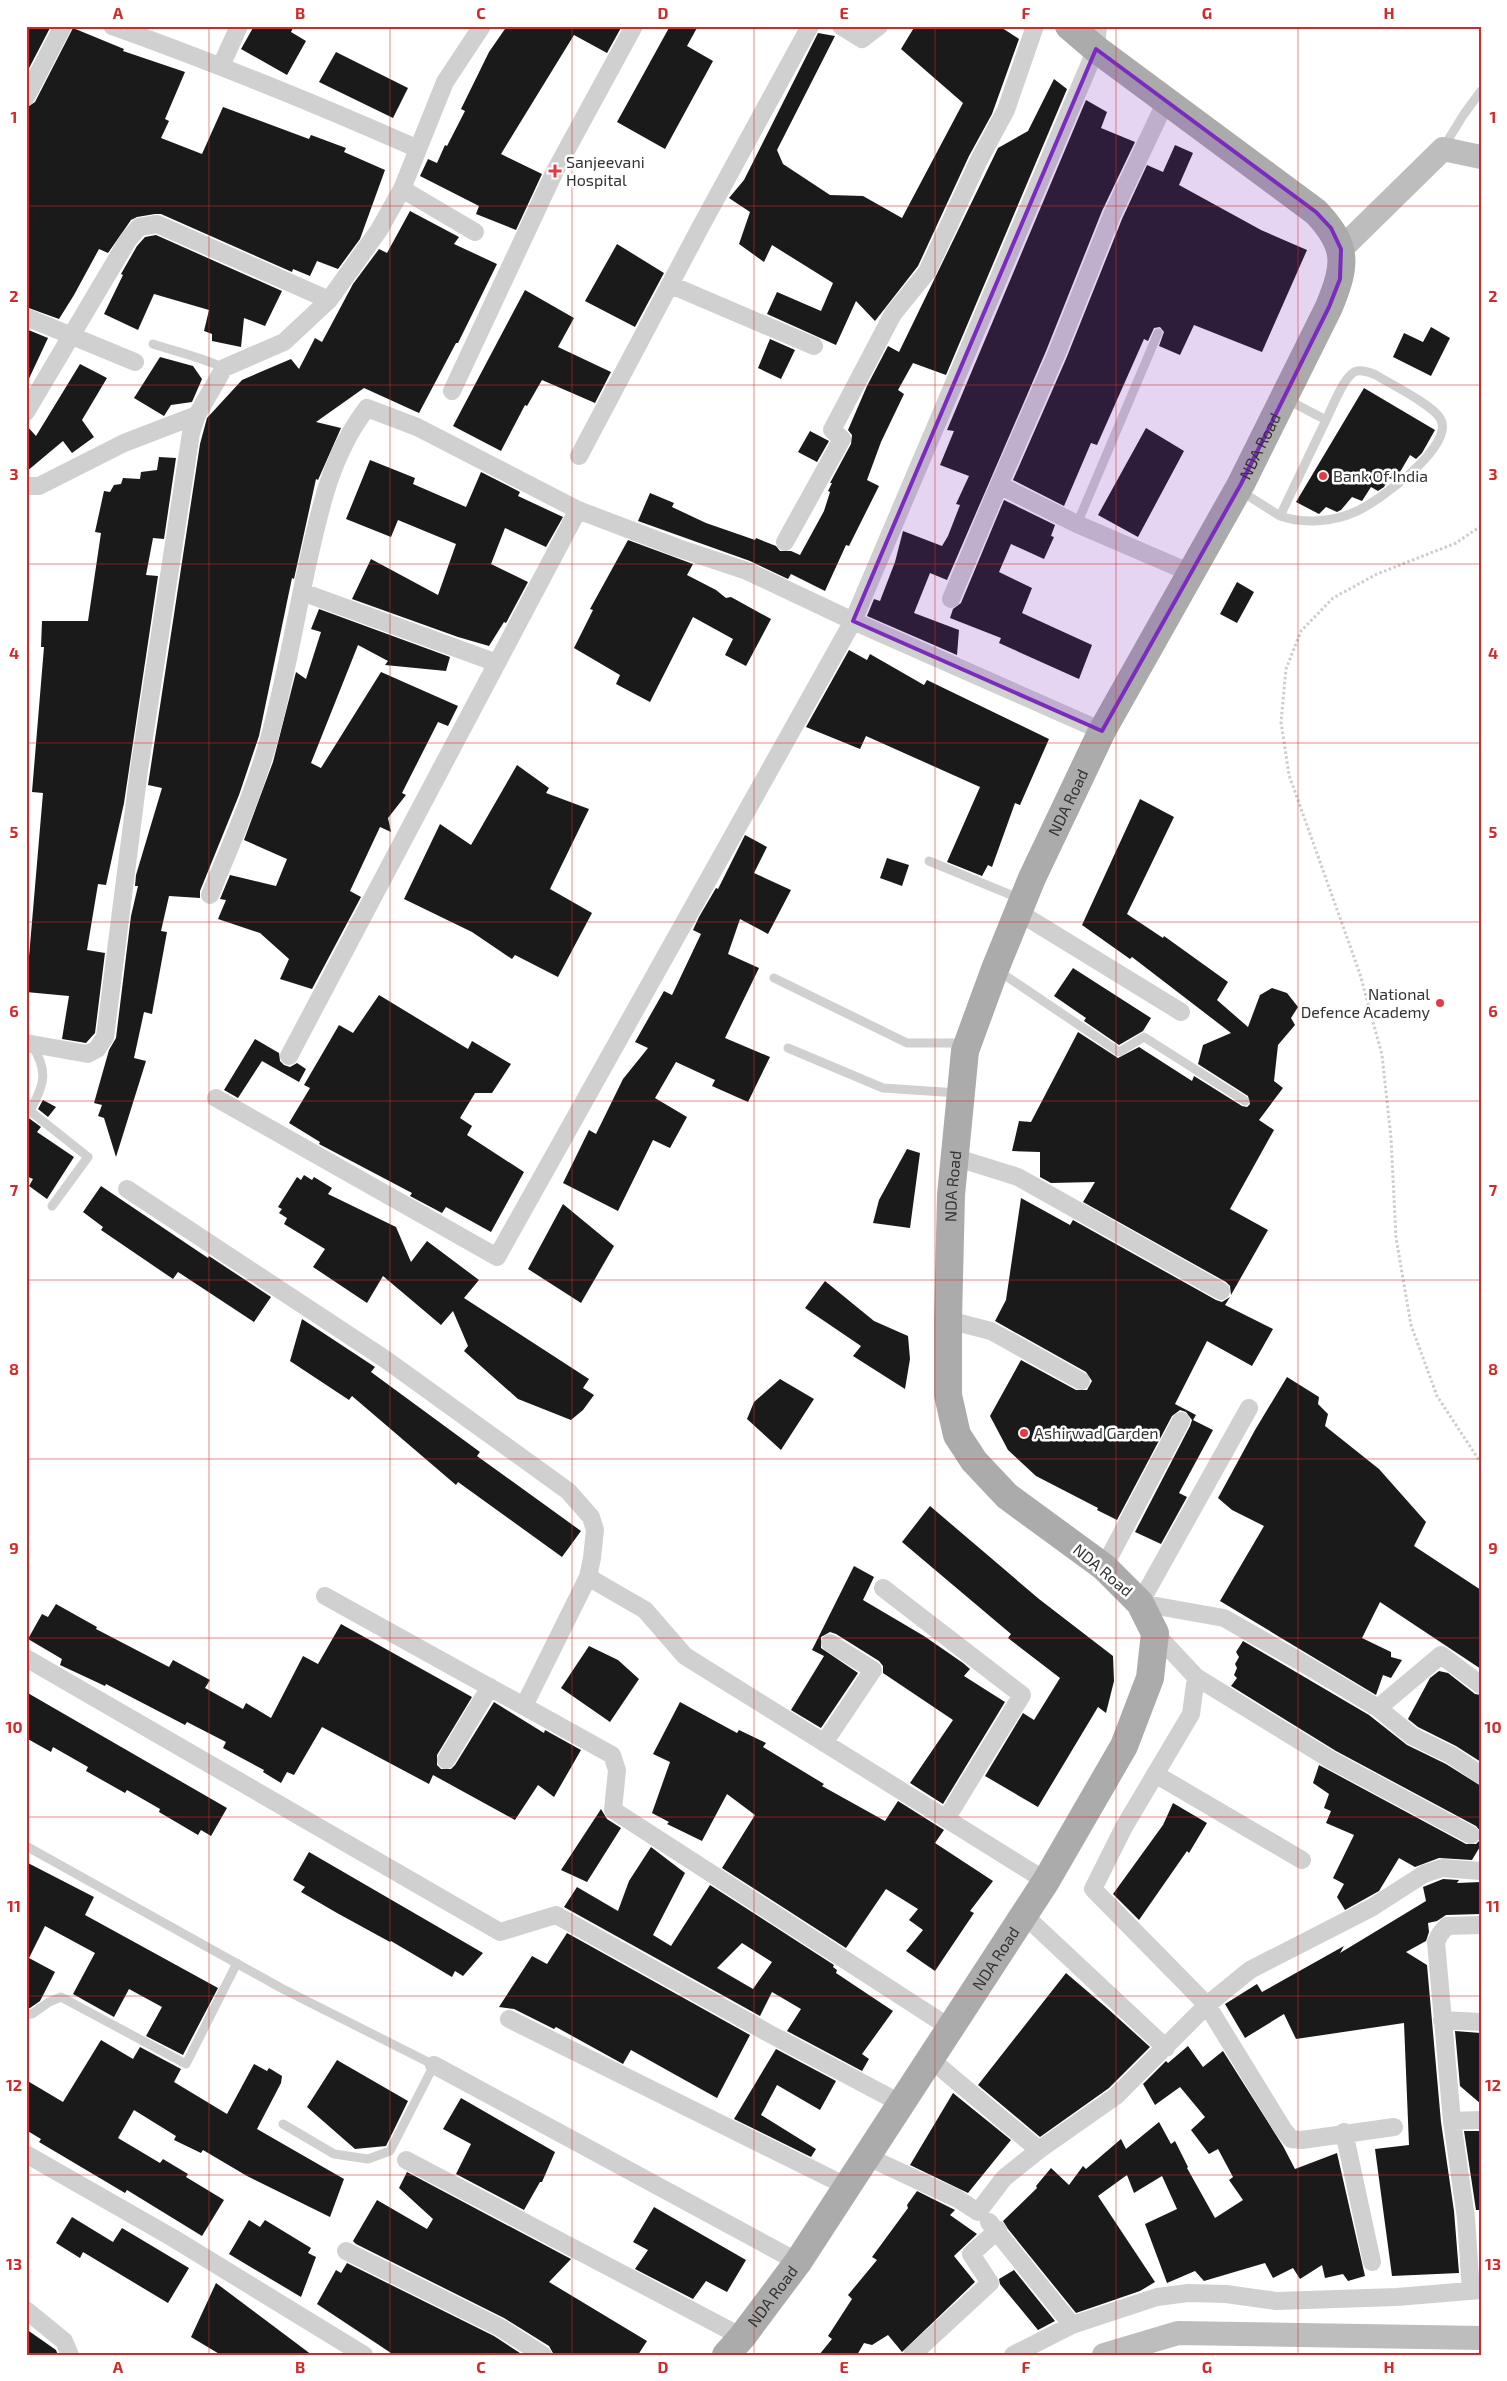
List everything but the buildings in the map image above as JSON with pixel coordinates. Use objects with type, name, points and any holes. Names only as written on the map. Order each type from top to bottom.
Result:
[{"type":"main road","name":"NDA Road","points":[[734,2346],[798,2262],[846,2186],[868,2157],[949,2026],[1046,1881],[1124,1746],[1150,1678],[1155,1633],[1140,1603],[1104,1567],[1007,1496],[974,1461],[958,1436],[948,1395],[948,1320],[951,1195],[965,1052],[994,968],[1102,731],[1238,489],[1335,293],[1340,278],[1341,249],[1331,228],[1316,212],[1166,101],[1097,38],[1069,26]]},
{"type":"street","points":[[26,97],[62,26]]},
{"type":"street","points":[[112,26],[312,101],[416,148]]},
{"type":"street","points":[[221,66],[239,26]]},
{"type":"street","points":[[29,1044],[88,1054],[98,1050],[105,1037],[139,770],[191,433],[197,415],[224,368],[284,342],[329,300],[379,230],[402,189],[416,148],[444,82],[482,26]]},
{"type":"street","points":[[452,391],[555,171],[634,26]]},
{"type":"street","points":[[579,456],[671,285],[700,226],[810,26]]},
{"type":"street","points":[[841,26],[862,39],[878,26]]},
{"type":"street","points":[[785,542],[842,439],[832,430],[893,314],[927,272],[978,160],[1006,110],[1031,44],[1035,26]]},
{"type":"street","points":[[216,1098],[497,1257],[853,621],[1097,38]]},
{"type":"street","points":[[951,599],[1056,355],[1112,215],[1166,101]]},
{"type":"street","points":[[1341,249],[1443,149],[1481,157]]},
{"type":"street","points":[[402,189],[475,232]]},
{"type":"street","points":[[26,412],[128,240],[139,227],[156,224],[329,300]]},
{"type":"street","points":[[671,285],[814,346]]},
{"type":"street","points":[[26,317],[135,362]]},
{"type":"street","points":[[210,895],[245,811],[269,739],[330,475],[341,448],[367,408],[417,427],[578,510],[747,571],[853,621],[1102,731]]},
{"type":"street","points":[[26,486],[39,486],[124,443],[197,415]]},
{"type":"street","points":[[999,486],[1077,524],[1191,573]]},
{"type":"street","points":[[290,1056],[578,510]]},
{"type":"street","points":[[302,592],[497,663]]},
{"type":"street","points":[[1021,906],[1181,1012]]},
{"type":"street","points":[[954,1157],[1018,1177],[1221,1291]]},
{"type":"street","points":[[127,1189],[385,1359],[568,1491],[585,1507],[591,1517],[595,1530],[588,1577],[524,1706]]},
{"type":"street","points":[[948,1320],[991,1330],[1081,1381]]},
{"type":"street","points":[[1248,1408],[1140,1603],[1224,1618],[1378,1708],[1412,1736],[1451,1755],[1481,1776]]},
{"type":"street","points":[[1104,1567],[1181,1421]]},
{"type":"street","points":[[588,1577],[646,1610],[685,1656],[1046,1881]]},
{"type":"street","points":[[883,1588],[1022,1695],[946,1819]]},
{"type":"street","points":[[325,1596],[612,1755],[617,1770],[613,1810],[949,2026]]},
{"type":"street","points":[[1155,1633],[1196,1677],[1331,1760],[1471,1835]]},
{"type":"street","points":[[824,1743],[873,1670],[830,1643]]},
{"type":"street","points":[[1378,1708],[1441,1655],[1481,1685]]},
{"type":"street","points":[[26,1658],[500,1932],[556,1916],[900,2103]]},
{"type":"street","points":[[1196,1677],[1191,1714],[1124,1827],[1093,1889],[1206,2005],[1291,2139],[1302,2140],[1344,2132],[1394,2127]]},
{"type":"street","points":[[446,1760],[490,1688]]},
{"type":"street","points":[[1155,1774],[1302,1860]]},
{"type":"street","points":[[978,2212],[1004,2178],[1116,2096],[1166,2048],[1206,2005],[1250,1970],[1371,1908],[1424,1874],[1442,1868],[1481,1871]]},
{"type":"street","points":[[1024,1915],[1166,2048]]},
{"type":"street","points":[[1013,2355],[1072,2325],[1130,2304],[1157,2297],[1188,2293],[1226,2294],[1284,2300],[1397,2297],[1476,2290],[1473,2218],[1452,2120],[1436,1942],[1447,1926],[1481,1925]]},
{"type":"street","points":[[509,2019],[846,2186]]},
{"type":"street","points":[[1442,2020],[1481,2022]]},
{"type":"street","points":[[929,2058],[1040,2150]]},
{"type":"street","points":[[434,2065],[798,2262]]},
{"type":"street","points":[[1452,2120],[1481,2120]]},
{"type":"street","points":[[1344,2132],[1372,2262]]},
{"type":"street","points":[[26,2154],[173,2238],[364,2355]]},
{"type":"street","points":[[868,2157],[958,2199],[978,2212],[998,2230],[1072,2325]]},
{"type":"street","points":[[406,2160],[734,2346]]},
{"type":"street","points":[[912,2355],[990,2283],[971,2254],[998,2230]]},
{"type":"street","points":[[346,2251],[500,2327],[543,2355]]},
{"type":"street","points":[[26,2310],[64,2340],[70,2355]]},
{"type":"street","points":[[1104,2355],[1178,2333],[1481,2338]]},
{"type":"lane","points":[[1443,149],[1481,91]]},
{"type":"lane","points":[[1077,524],[1158,333]]},
{"type":"lane","points":[[153,344],[181,354],[203,358],[224,368]]},
{"type":"lane","points":[[1238,489],[1280,516],[1294,521],[1330,519],[1354,513],[1378,501],[1423,461],[1441,433],[1441,420],[1433,410],[1376,375],[1356,371],[1348,376],[1280,516]]},
{"type":"lane","points":[[1284,398],[1326,420]]},
{"type":"lane","points":[[930,861],[1021,906]]},
{"type":"lane","points":[[994,968],[1119,1052],[1144,1037],[1245,1101]]},
{"type":"lane","points":[[774,978],[907,1043],[968,1043]]},
{"type":"lane","points":[[29,1044],[43,1068],[43,1087],[30,1111],[88,1156],[52,1206]]},
{"type":"lane","points":[[788,1048],[883,1088],[961,1093]]},
{"type":"lane","points":[[26,1846],[281,1988],[434,2065],[390,2151],[368,2159],[334,2154],[283,2124]]},
{"type":"lane","points":[[26,2014],[32,2014],[49,2002],[61,1997],[186,2064],[237,1963]]},
{"type":"path","points":[[1481,526],[1456,543],[1377,574],[1333,598],[1301,630],[1286,670],[1281,722],[1290,775],[1360,974],[1382,1055],[1391,1138],[1396,1238],[1411,1325],[1436,1396],[1481,1463]]},
{"type":"highlighted area","points":[[1096,49],[1316,212],[1331,228],[1341,249],[1340,279],[1329,307],[1241,484],[1102,731],[853,621]]},
{"type":"place","name":"Sanjeevani Hospital","points":[[555,171]]},
{"type":"place","name":"Bank Of India","points":[[1323,476]]},
{"type":"place","name":"National Defence Academy","points":[[1440,1003]]},
{"type":"place","name":"Ashirwad Garden","points":[[1024,1433]]}]
